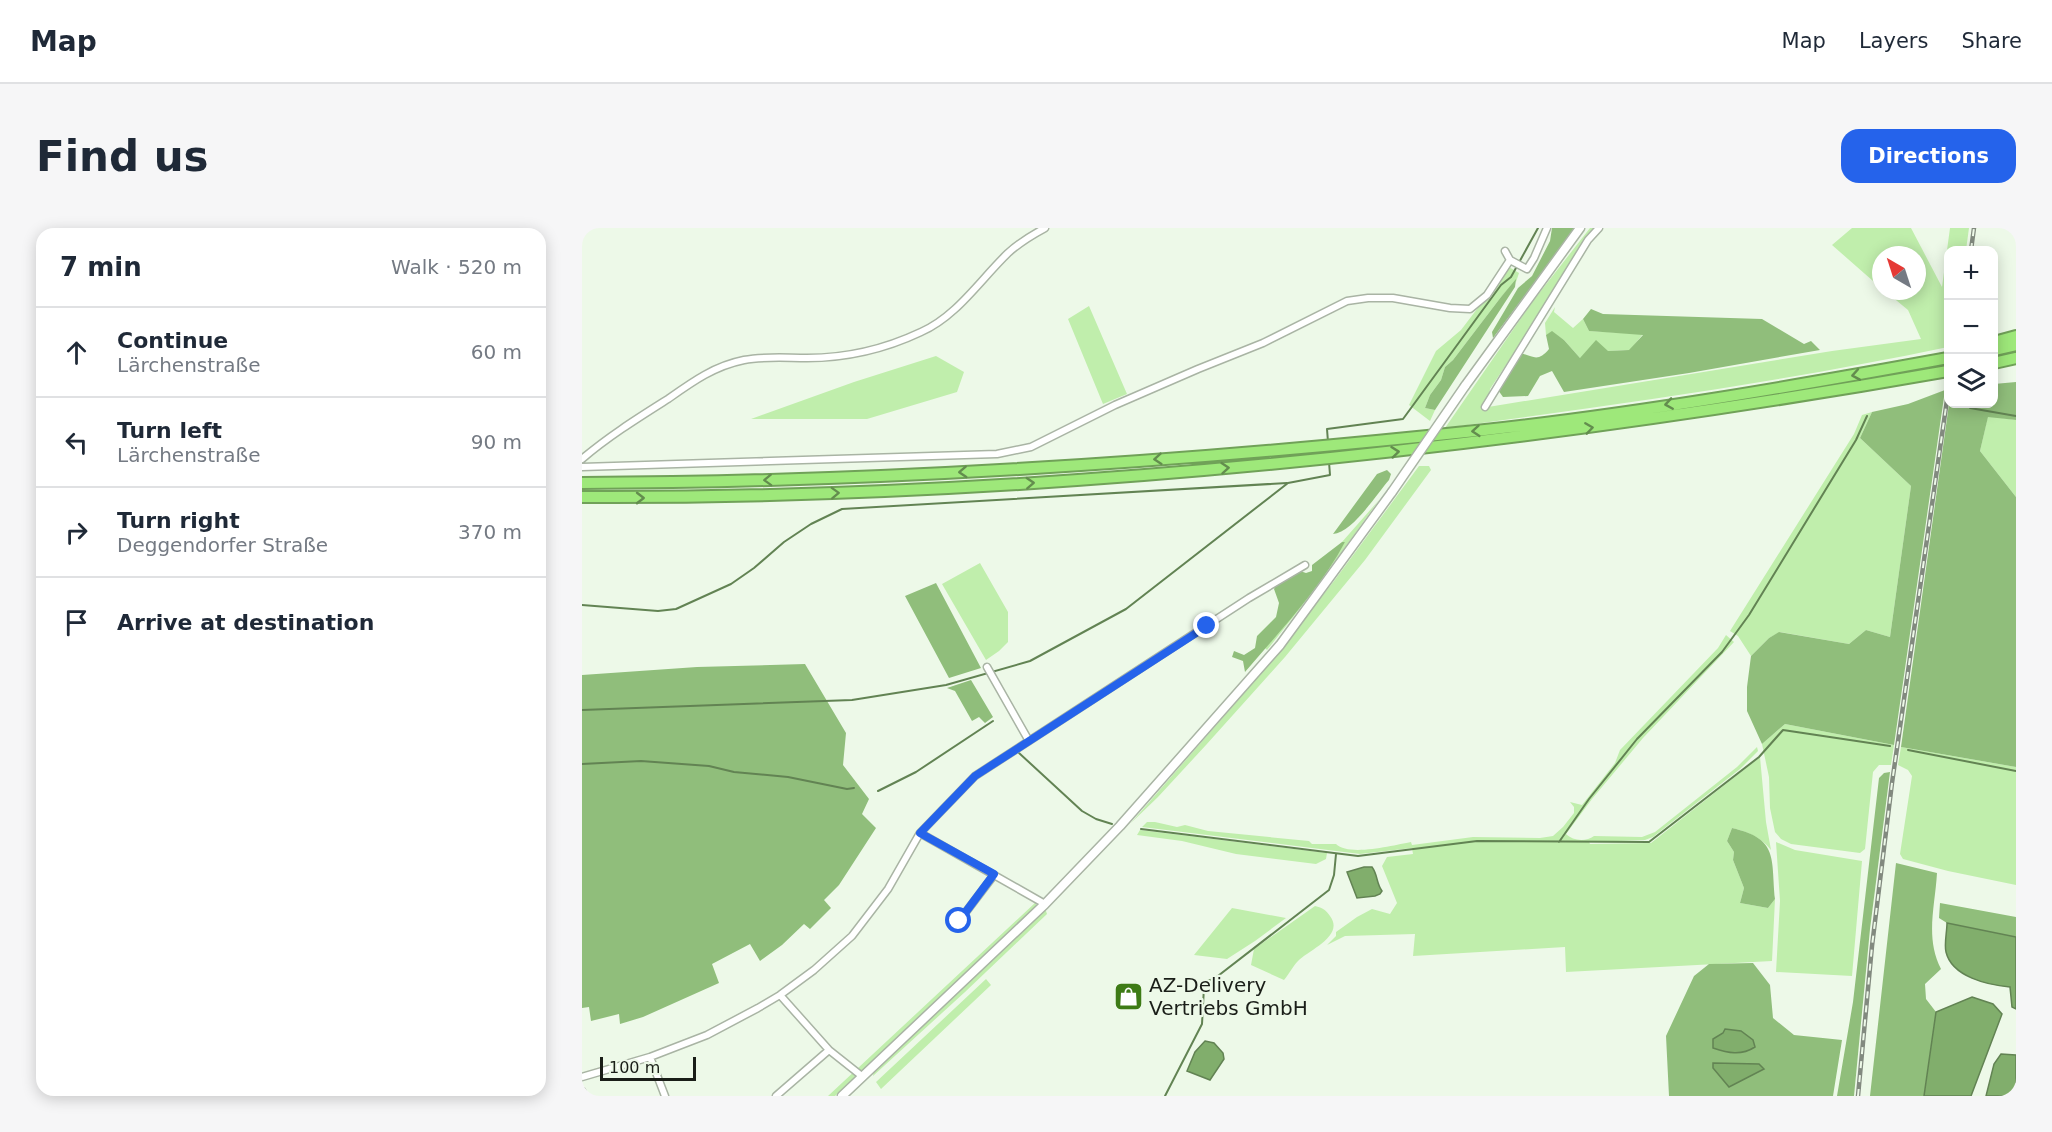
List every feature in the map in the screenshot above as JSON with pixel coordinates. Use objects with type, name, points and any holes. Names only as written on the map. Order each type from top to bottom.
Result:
[{"type":"highway","points":[[1998,341],[2016,336]]},
{"type":"highway","points":[[1998,349],[2016,345]]},
{"type":"highway","points":[[1913,365],[1925,358],[1944,354]]},
{"type":"highway","points":[[1998,362],[2016,358]]},
{"type":"highway","points":[[582,483],[675,483],[867,477],[1072,465],[1335,444],[1485,430],[1571,419],[1791,386],[1944,359]]},
{"type":"highway","points":[[582,497],[677,498],[869,492],[1075,481],[1337,458],[1571,431],[1799,397],[1944,372]]},
{"type":"main road","points":[[842,1096],[1045,904],[1120,826],[1280,645],[1580,228]]},
{"type":"street","points":[[582,459],[635,419],[707,372],[722,365],[766,358],[840,357],[877,349],[924,331],[960,304],[1010,251],[1046,228]]},
{"type":"street","points":[[1505,251],[1515,263],[1525,269],[1528,268],[1547,228]]},
{"type":"street","points":[[1485,407],[1588,240],[1599,228]]},
{"type":"street","points":[[582,467],[997,454],[1031,447],[1115,405],[1263,343],[1347,301],[1393,298],[1450,308],[1470,309],[1487,295],[1515,263]]},
{"type":"street","points":[[582,1077],[650,1058],[707,1035],[758,1008],[814,970],[852,936],[888,889],[920,833],[975,776],[1249,597],[1305,565]]},
{"type":"street","points":[[989,671],[1029,741]]},
{"type":"street","points":[[920,833],[1045,904]]},
{"type":"street","points":[[959,921],[994,874]]},
{"type":"street","points":[[780,994],[829,1050],[862,1077]]},
{"type":"street","points":[[776,1096],[829,1050]]},
{"type":"street","points":[[650,1058],[665,1096]]},
{"type":"street","points":[[582,1091],[584,1096]]},
{"type":"shaded area","points":[[1552,228],[1575,228],[1493,338],[1492,332],[1518,288],[1532,276],[1550,241]]},
{"type":"shaded area","points":[[1590,228],[1597,228],[1490,389],[1488,407],[1832,351],[1921,339],[1908,310],[1896,300],[1926,300],[1926,257],[1942,287],[1944,272],[1944,348],[1760,382],[1445,428],[1533,301]]},
{"type":"shaded area","points":[[1852,228],[1911,228],[1920,246],[1872,246],[1872,280],[1832,245]]},
{"type":"shaded area","points":[[1950,228],[1969,228],[1967,246],[1948,246]]},
{"type":"shaded area","points":[[1509,267],[1519,273],[1515,285],[1516,281],[1445,367],[1441,380],[1430,395],[1425,408],[1435,410],[1430,421],[1409,405],[1436,351],[1461,330]]},
{"type":"shaded area","points":[[1516,279],[1515,287],[1435,410],[1425,408],[1430,395],[1441,380],[1445,367],[1453,360]]},
{"type":"shaded area","points":[[1089,306],[1127,394],[1103,404],[1068,319]]},
{"type":"shaded area","points":[[1555,307],[1554,312],[1573,328],[1583,319],[1589,331],[1643,334],[1630,350],[1608,351],[1580,358],[1564,340],[1552,332],[1546,335],[1545,323]]},
{"type":"shaded area","points":[[1591,309],[1603,314],[1762,319],[1804,344],[1811,341],[1820,350],[1564,392],[1552,371],[1540,376],[1528,396],[1503,397],[1498,390],[1521,353],[1533,357],[1542,355],[1549,349],[1546,335],[1552,331],[1564,340],[1580,358],[1596,340],[1608,351],[1629,350],[1643,335],[1589,331],[1583,319]]},
{"type":"shaded area","points":[[936,356],[964,372],[957,392],[867,419],[751,419],[854,382]]},
{"type":"shaded area","points":[[2016,382],[2016,420],[1988,417],[1980,451],[2016,497],[2016,767],[1901,747],[1948,408],[1998,408],[1998,384]]},
{"type":"shaded area","points":[[1944,390],[1894,745],[1785,724],[1762,744],[1747,711],[1747,687],[1751,656],[1769,638],[1779,632],[1849,644],[1866,630],[1890,637],[1911,486],[1860,438],[1872,412],[1908,404]]},
{"type":"shaded area","points":[[1872,412],[1860,438],[1911,486],[1890,637],[1866,630],[1849,644],[1780,632],[1769,638],[1751,656],[1738,636],[1730,631],[1854,434],[1862,415]]},
{"type":"shaded area","points":[[1988,416],[2016,420],[2016,497],[1980,451]]},
{"type":"shaded area","points":[[1419,466],[1429,466],[1431,470],[1365,560],[1285,657],[1158,797],[1131,823],[1265,669]]},
{"type":"shaded area","points":[[1387,470],[1391,474],[1389,480],[1363,512],[1348,527],[1333,534],[1377,474]]},
{"type":"shaded area","points":[[1379,500],[1313,592],[1267,650],[1265,648],[1345,542],[1342,542]]},
{"type":"shaded area","points":[[1345,542],[1312,593],[1245,672],[1243,661],[1232,657],[1234,651],[1244,655],[1255,648],[1257,636],[1276,617],[1279,603],[1275,587],[1300,571],[1306,573],[1312,571],[1312,565]]},
{"type":"shaded area","points":[[980,563],[1008,612],[1008,642],[986,660],[942,584]]},
{"type":"shaded area","points":[[936,583],[981,668],[949,678],[905,596]]},
{"type":"shaded area","points":[[1726,635],[1734,642],[1643,738],[1566,834],[1583,840],[1594,836],[1642,837],[1655,832],[1737,767],[1757,747],[1758,751],[1740,769],[1653,837],[1645,840],[1589,842],[1590,844],[1651,843],[1760,757],[1771,850],[1754,836],[1732,828],[1727,841],[1734,852],[1733,860],[1744,888],[1740,903],[1768,908],[1775,899],[1772,961],[1566,972],[1565,947],[1413,956],[1415,934],[1345,936],[1327,945],[1336,936],[1336,932],[1372,909],[1390,914],[1397,903],[1382,866],[1387,857],[1413,854],[1412,848],[1360,854],[1142,827],[1147,822],[1177,827],[1185,825],[1208,831],[1309,841],[1312,844],[1336,844],[1351,850],[1473,837],[1540,838],[1553,836],[1574,813],[1574,807],[1570,802],[1582,805],[1615,763],[1620,750],[1718,648]]},
{"type":"shaded area","points":[[805,664],[846,733],[843,765],[869,799],[862,814],[876,828],[839,885],[824,900],[831,908],[810,929],[804,924],[782,945],[760,961],[750,944],[712,964],[719,983],[643,1017],[620,1024],[619,1014],[591,1021],[589,1007],[582,1008],[582,675],[697,667]]},
{"type":"shaded area","points":[[971,680],[993,717],[985,723],[979,717],[972,721],[955,691],[947,688]]},
{"type":"shaded area","points":[[1785,724],[1894,745],[1891,765],[1879,765],[1873,772],[1865,849],[1860,853],[1791,844],[1781,839],[1775,832],[1770,808],[1769,777],[1762,744]]},
{"type":"shaded area","points":[[1901,747],[2016,767],[2016,885],[1903,859],[1900,854],[1912,776],[1908,770],[1898,765]]},
{"type":"shaded area","points":[[1890,772],[1870,929],[1854,1096],[1837,1096],[1853,1002],[1879,778],[1884,773]]},
{"type":"shaded area","points":[[1732,828],[1758,838],[1770,852],[1775,899],[1768,908],[1740,903],[1744,888],[1733,860],[1734,852],[1727,841]]},
{"type":"shaded area","points":[[1140,830],[1327,853],[1326,859],[1316,864],[1236,854],[1182,841],[1137,835]]},
{"type":"shaded area","points":[[1776,842],[1795,850],[1862,861],[1852,976],[1776,972],[1780,901]]},
{"type":"shaded area","points":[[1896,863],[1937,873],[1932,934],[1933,946],[1941,969],[1925,984],[1926,999],[1936,1012],[1924,1096],[1870,1096]]},
{"type":"shaded area","points":[[1372,867],[1382,891],[1375,896],[1357,898],[1347,872]]},
{"type":"shaded area","points":[[1036,902],[1036,907],[835,1096],[828,1096]]},
{"type":"shaded area","points":[[1940,903],[2016,917],[2016,937],[1947,923],[1939,918]]},
{"type":"shaded area","points":[[1315,906],[1329,914],[1333,930],[1324,942],[1298,961],[1284,980],[1251,965],[1254,949]]},
{"type":"shaded area","points":[[1232,908],[1286,918],[1227,959],[1194,955]]},
{"type":"shaded area","points":[[1044,910],[1047,914],[873,1076],[874,1070]]},
{"type":"shaded area","points":[[1947,923],[2016,937],[2016,1009],[2012,1007],[2010,987],[1982,982],[1955,968],[1945,949]]},
{"type":"shaded area","points":[[1753,963],[1770,985],[1773,1018],[1794,1035],[1842,1040],[1833,1096],[1669,1096],[1666,1036],[1694,976],[1709,964]]},
{"type":"shaded area","points":[[986,979],[991,985],[881,1089],[876,1082]]},
{"type":"shaded area","points":[[1972,997],[1993,1004],[2002,1014],[1971,1096],[1924,1096],[1936,1012]]},
{"type":"shaded area","points":[[1725,1029],[1741,1031],[1753,1040],[1755,1047],[1745,1052],[1734,1053],[1713,1048],[1713,1039]]},
{"type":"shaded area","points":[[1205,1041],[1214,1043],[1223,1053],[1224,1059],[1210,1080],[1187,1071],[1195,1052]]},
{"type":"shaded area","points":[[2001,1054],[2016,1055],[2016,1096],[1986,1096],[1994,1064]]},
{"type":"shaded area","points":[[1713,1063],[1759,1064],[1764,1069],[1729,1087],[1713,1068]]},
{"type":"waterway","points":[[1328,442],[1327,429],[1403,419],[1501,285],[1511,277],[1538,228]]},
{"type":"waterway","points":[[1970,408],[2016,416]]},
{"type":"waterway","points":[[1559,842],[1589,799],[1637,739],[1722,652],[1749,615],[1856,440],[1867,416]]},
{"type":"waterway","points":[[582,710],[852,700],[946,685],[1030,661],[1126,609],[1288,483],[1330,475],[1329,462]]},
{"type":"waterway","points":[[582,605],[658,611],[676,609],[731,584],[784,542],[811,524],[842,509],[1287,483]]},
{"type":"waterway","points":[[878,791],[916,772],[993,721]]},
{"type":"waterway","points":[[1141,829],[1358,856],[1477,841],[1649,842],[1759,757],[1783,730],[1890,746]]},
{"type":"waterway","points":[[1908,750],[2016,771]]},
{"type":"waterway","points":[[1019,753],[1082,811],[1112,824]]},
{"type":"waterway","points":[[582,764],[641,761],[709,766],[734,772],[788,777],[847,789],[854,788]]},
{"type":"waterway","points":[[1165,1096],[1202,1024],[1204,987],[1207,981],[1214,979],[1329,890],[1334,875],[1336,854]]},
{"type":"railway","points":[[1972,246],[1974,228]]},
{"type":"railway","points":[[1858,1096],[1872,946],[1892,783],[1946,408]]},
{"type":"place","name":"AZ-Delivery Vertriebs GmbH","points":[[1128,997]]},
{"type":"route","points":[[959,921],[994,874],[920,833],[975,776],[1207,626]]}]
